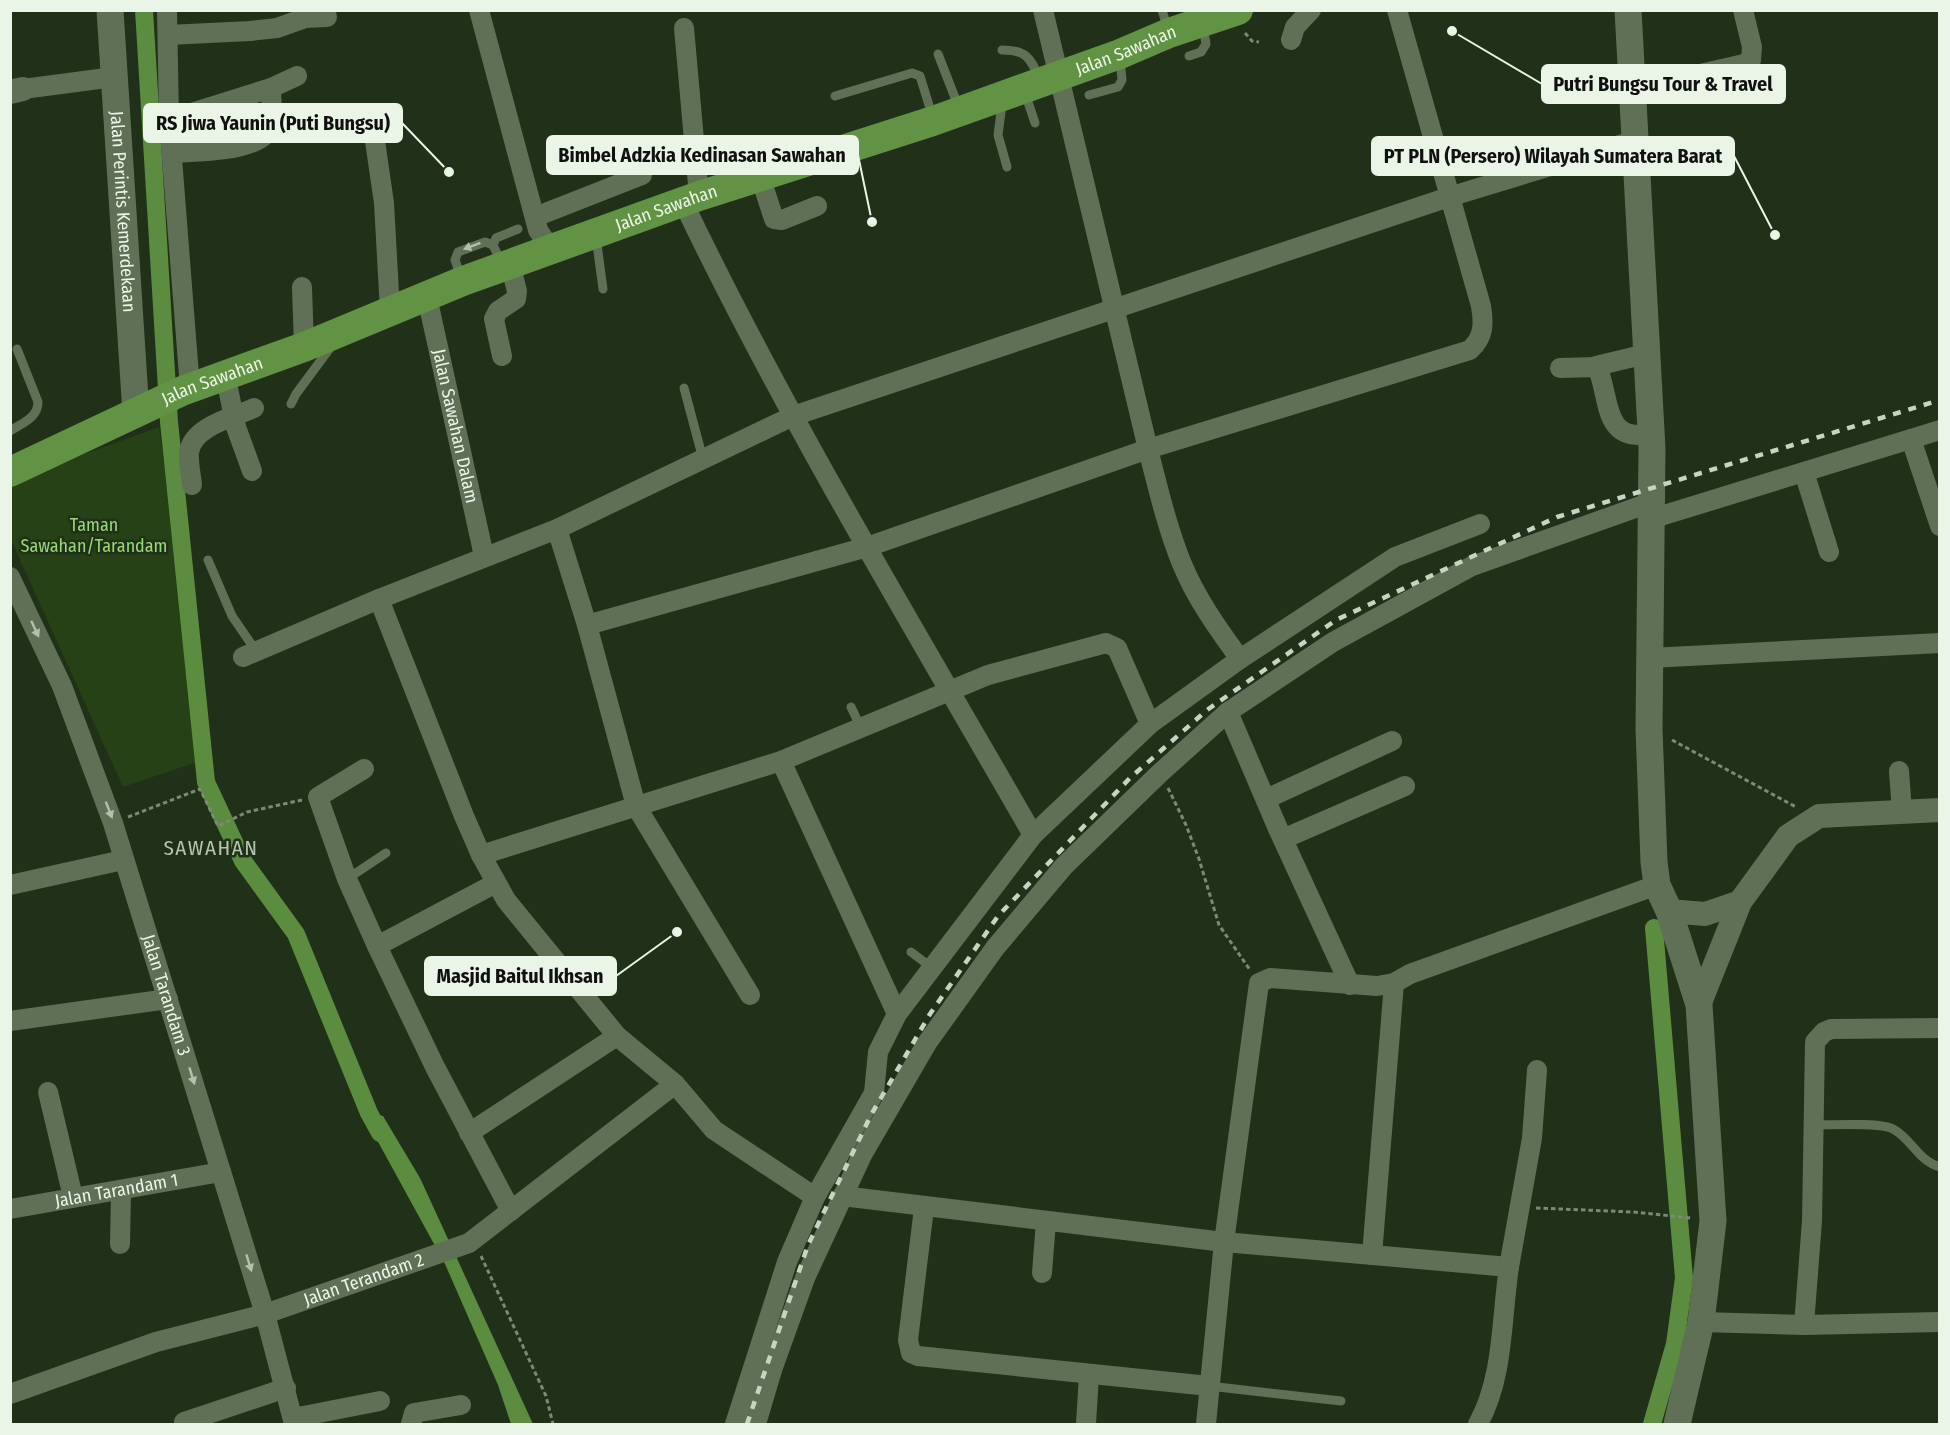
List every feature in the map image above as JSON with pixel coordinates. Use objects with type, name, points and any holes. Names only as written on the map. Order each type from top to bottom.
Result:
[{"type":"main road","name":"Jalan Perintis Kemerdekaan","points":[[111,10],[114,77],[141,412]]},
{"type":"main road","points":[[1628,10],[1651,434],[1649,729],[1657,885],[1669,911],[1700,1005],[1713,1221],[1701,1322],[1677,1425]]},
{"type":"main road","name":"Jalan Sawahan","points":[[10,472],[186,389],[304,347],[427,297],[463,281],[502,258],[551,250],[691,199],[947,116],[1120,54],[1166,22],[1202,23],[1234,11]]},
{"type":"street","points":[[167,10],[169,120],[173,153],[186,389]]},
{"type":"street","points":[[479,10],[540,235],[551,250]]},
{"type":"street","points":[[1043,10],[1030,85],[1115,308],[1171,536],[1183,567],[1216,627],[1240,659]]},
{"type":"street","points":[[587,625],[867,547],[1148,449],[1470,350],[1478,343],[1482,334],[1481,306],[1397,10]]},
{"type":"street","points":[[1632,80],[1687,76],[1744,64],[1751,60],[1752,47],[1743,10]]},
{"type":"street","points":[[1291,40],[1295,27],[1313,11]]},
{"type":"street","points":[[168,35],[250,32],[277,28],[305,18],[327,17]]},
{"type":"street","points":[[684,28],[691,199],[740,320],[867,547],[1033,835]]},
{"type":"street","points":[[169,120],[271,88],[297,76]]},
{"type":"street","points":[[16,91],[114,77]]},
{"type":"street","points":[[173,153],[245,146],[258,142],[266,135],[271,125],[271,88]]},
{"type":"street","points":[[250,654],[484,556],[557,529],[793,416],[1449,197],[1636,140]]},
{"type":"street","points":[[375,141],[384,203],[390,311]]},
{"type":"street","points":[[535,217],[642,175]]},
{"type":"street","points":[[760,176],[774,219],[782,220],[817,206]]},
{"type":"street","points":[[502,258],[517,291],[516,299],[498,311],[494,319],[502,356]]},
{"type":"street","points":[[302,287],[304,347]]},
{"type":"street","name":"Jalan Sawahan Dalam","points":[[427,297],[484,556]]},
{"type":"street","points":[[1560,368],[1596,366],[1646,354]]},
{"type":"street","points":[[1596,366],[1609,412],[1619,428],[1630,436],[1651,434]]},
{"type":"street","points":[[225,374],[234,417],[252,471]]},
{"type":"street","points":[[192,485],[189,451],[194,439],[205,430],[254,408]]},
{"type":"street","points":[[756,1425],[773,1367],[805,1278],[842,1196],[918,1057],[995,948],[1064,866],[1160,773],[1228,712],[1333,642],[1472,566],[1652,511],[1804,472],[1940,430]]},
{"type":"street","points":[[1911,439],[1940,526]]},
{"type":"street","points":[[1804,472],[1829,552]]},
{"type":"street","points":[[735,1425],[788,1262],[815,1197],[874,1093],[878,1052],[897,1014],[1033,835],[1150,724],[1240,659],[1395,557],[1480,524]]},
{"type":"street","points":[[557,529],[587,625],[636,806],[750,995]]},
{"type":"street","name":"Jalan Tarandam 3","points":[[10,576],[62,686],[113,823],[265,1314],[294,1421]]},
{"type":"street","points":[[379,599],[481,855],[506,900],[617,1036],[675,1084],[714,1130],[815,1197]]},
{"type":"street","points":[[481,855],[781,761],[988,675],[1106,643],[1117,648],[1150,724]]},
{"type":"street","points":[[1650,658],[1940,643]]},
{"type":"street","points":[[1228,712],[1350,985]]},
{"type":"street","points":[[1266,799],[1392,741]]},
{"type":"street","points":[[781,761],[897,1014]]},
{"type":"street","points":[[364,769],[318,796],[347,879],[377,946],[469,1133],[511,1211]]},
{"type":"street","points":[[1899,771],[1902,812]]},
{"type":"street","points":[[1283,839],[1405,786]]},
{"type":"street","points":[[1700,1005],[1740,902],[1788,836],[1820,816],[1940,810]]},
{"type":"street","points":[[10,885],[123,860]]},
{"type":"street","points":[[377,946],[496,883]]},
{"type":"street","points":[[1206,1425],[1224,1242],[1259,983],[1270,978],[1350,985],[1377,986],[1394,983],[1410,974],[1657,885]]},
{"type":"street","points":[[1669,911],[1687,915],[1705,914],[1740,902]]},
{"type":"street","points":[[1372,1255],[1394,983]]},
{"type":"street","points":[[10,1021],[168,999]]},
{"type":"street","points":[[1804,1326],[1812,1221],[1815,1042],[1824,1032],[1940,1028]]},
{"type":"street","points":[[469,1133],[617,1036]]},
{"type":"street","points":[[1479,1425],[1495,1383],[1509,1267],[1532,1138],[1537,1070]]},
{"type":"street","name":"Jalan Terandam 2","points":[[10,1394],[156,1342],[265,1314],[471,1242],[675,1084]]},
{"type":"street","points":[[48,1092],[73,1197]]},
{"type":"street","name":"Jalan Tarandam 1","points":[[10,1209],[221,1172]]},
{"type":"street","points":[[120,1244],[121,1191]]},
{"type":"street","points":[[842,1196],[924,1208],[1224,1242],[1509,1267]]},
{"type":"street","points":[[924,1208],[908,1340],[911,1353],[918,1356],[1089,1375],[1209,1386]]},
{"type":"street","points":[[1042,1273],[1046,1221]]},
{"type":"street","points":[[1701,1322],[1804,1326],[1940,1322]]},
{"type":"street","points":[[1086,1425],[1089,1375]]},
{"type":"street","points":[[184,1422],[286,1388]]},
{"type":"street","points":[[294,1421],[380,1401]]},
{"type":"street","points":[[411,1425],[414,1413],[461,1406]]},
{"type":"lane","points":[[1189,56],[1201,52],[1206,44],[1202,23]]},
{"type":"lane","points":[[1002,50],[1017,50],[1030,58],[1030,85],[1035,123]]},
{"type":"lane","points":[[938,54],[947,116]]},
{"type":"lane","points":[[1089,95],[1118,87],[1122,76],[1120,54]]},
{"type":"lane","points":[[835,96],[912,73],[920,76],[947,116]]},
{"type":"lane","points":[[1007,167],[998,135],[1001,112],[1030,85]]},
{"type":"lane","points":[[502,258],[496,238],[518,229]]},
{"type":"lane","points":[[595,234],[603,289]]},
{"type":"lane","points":[[291,404],[341,332]]},
{"type":"lane","points":[[10,431],[32,417],[38,408],[38,402],[17,349]]},
{"type":"lane","points":[[684,388],[703,459]]},
{"type":"lane","points":[[208,560],[250,654]]},
{"type":"lane","points":[[851,707],[861,728]]},
{"type":"lane","points":[[347,879],[386,853]]},
{"type":"lane","points":[[911,952],[931,967]]},
{"type":"lane","points":[[1814,1125],[1886,1126],[1901,1134],[1922,1157],[1940,1167]]},
{"type":"lane","points":[[1209,1386],[1341,1401]]},
{"type":"path","points":[[1649,729],[1790,805],[1820,816]]},
{"type":"path","points":[[1160,773],[1186,825],[1219,925],[1259,983]]},
{"type":"path","points":[[113,823],[200,789],[218,826],[247,812],[318,796]]},
{"type":"path","points":[[1519,1208],[1660,1214],[1693,1218]]},
{"type":"path","points":[[471,1242],[546,1396],[553,1425]]},
{"type":"green space","name":"Taman Sawahan/Tarandam","points":[[159,427],[203,760],[123,787],[11,540],[10,481]]},
{"type":"shaded area","points":[[369,1113],[383,1116],[420,1178],[533,1424],[511,1424],[498,1385],[445,1264],[371,1129]]},
{"type":"waterway","points":[[144,10],[169,422],[206,782],[243,861],[296,934],[369,1113],[380,1133]]},
{"type":"waterway","points":[[1652,1424],[1675,1344],[1684,1278],[1654,928]]},
{"type":"railway","points":[[747,1424],[808,1245],[871,1115],[930,1014],[998,916],[1130,778],[1207,710],[1336,620],[1557,517],[1940,400]]},
{"type":"place","name":"Putri Bungsu Tour & Travel","points":[[1452,31]]},
{"type":"place","name":"RS Jiwa Yaunin (Puti Bungsu)","points":[[449,172]]},
{"type":"place","name":"Bimbel Adzkia Kedinasan Sawahan","points":[[872,222]]},
{"type":"place","name":"PT PLN (Persero) Wilayah Sumatera Barat","points":[[1775,235]]},
{"type":"place","name":"Masjid Baitul Ikhsan","points":[[677,932]]},
{"type":"district","name":"SAWAHAN","points":[[211,848]]}]
